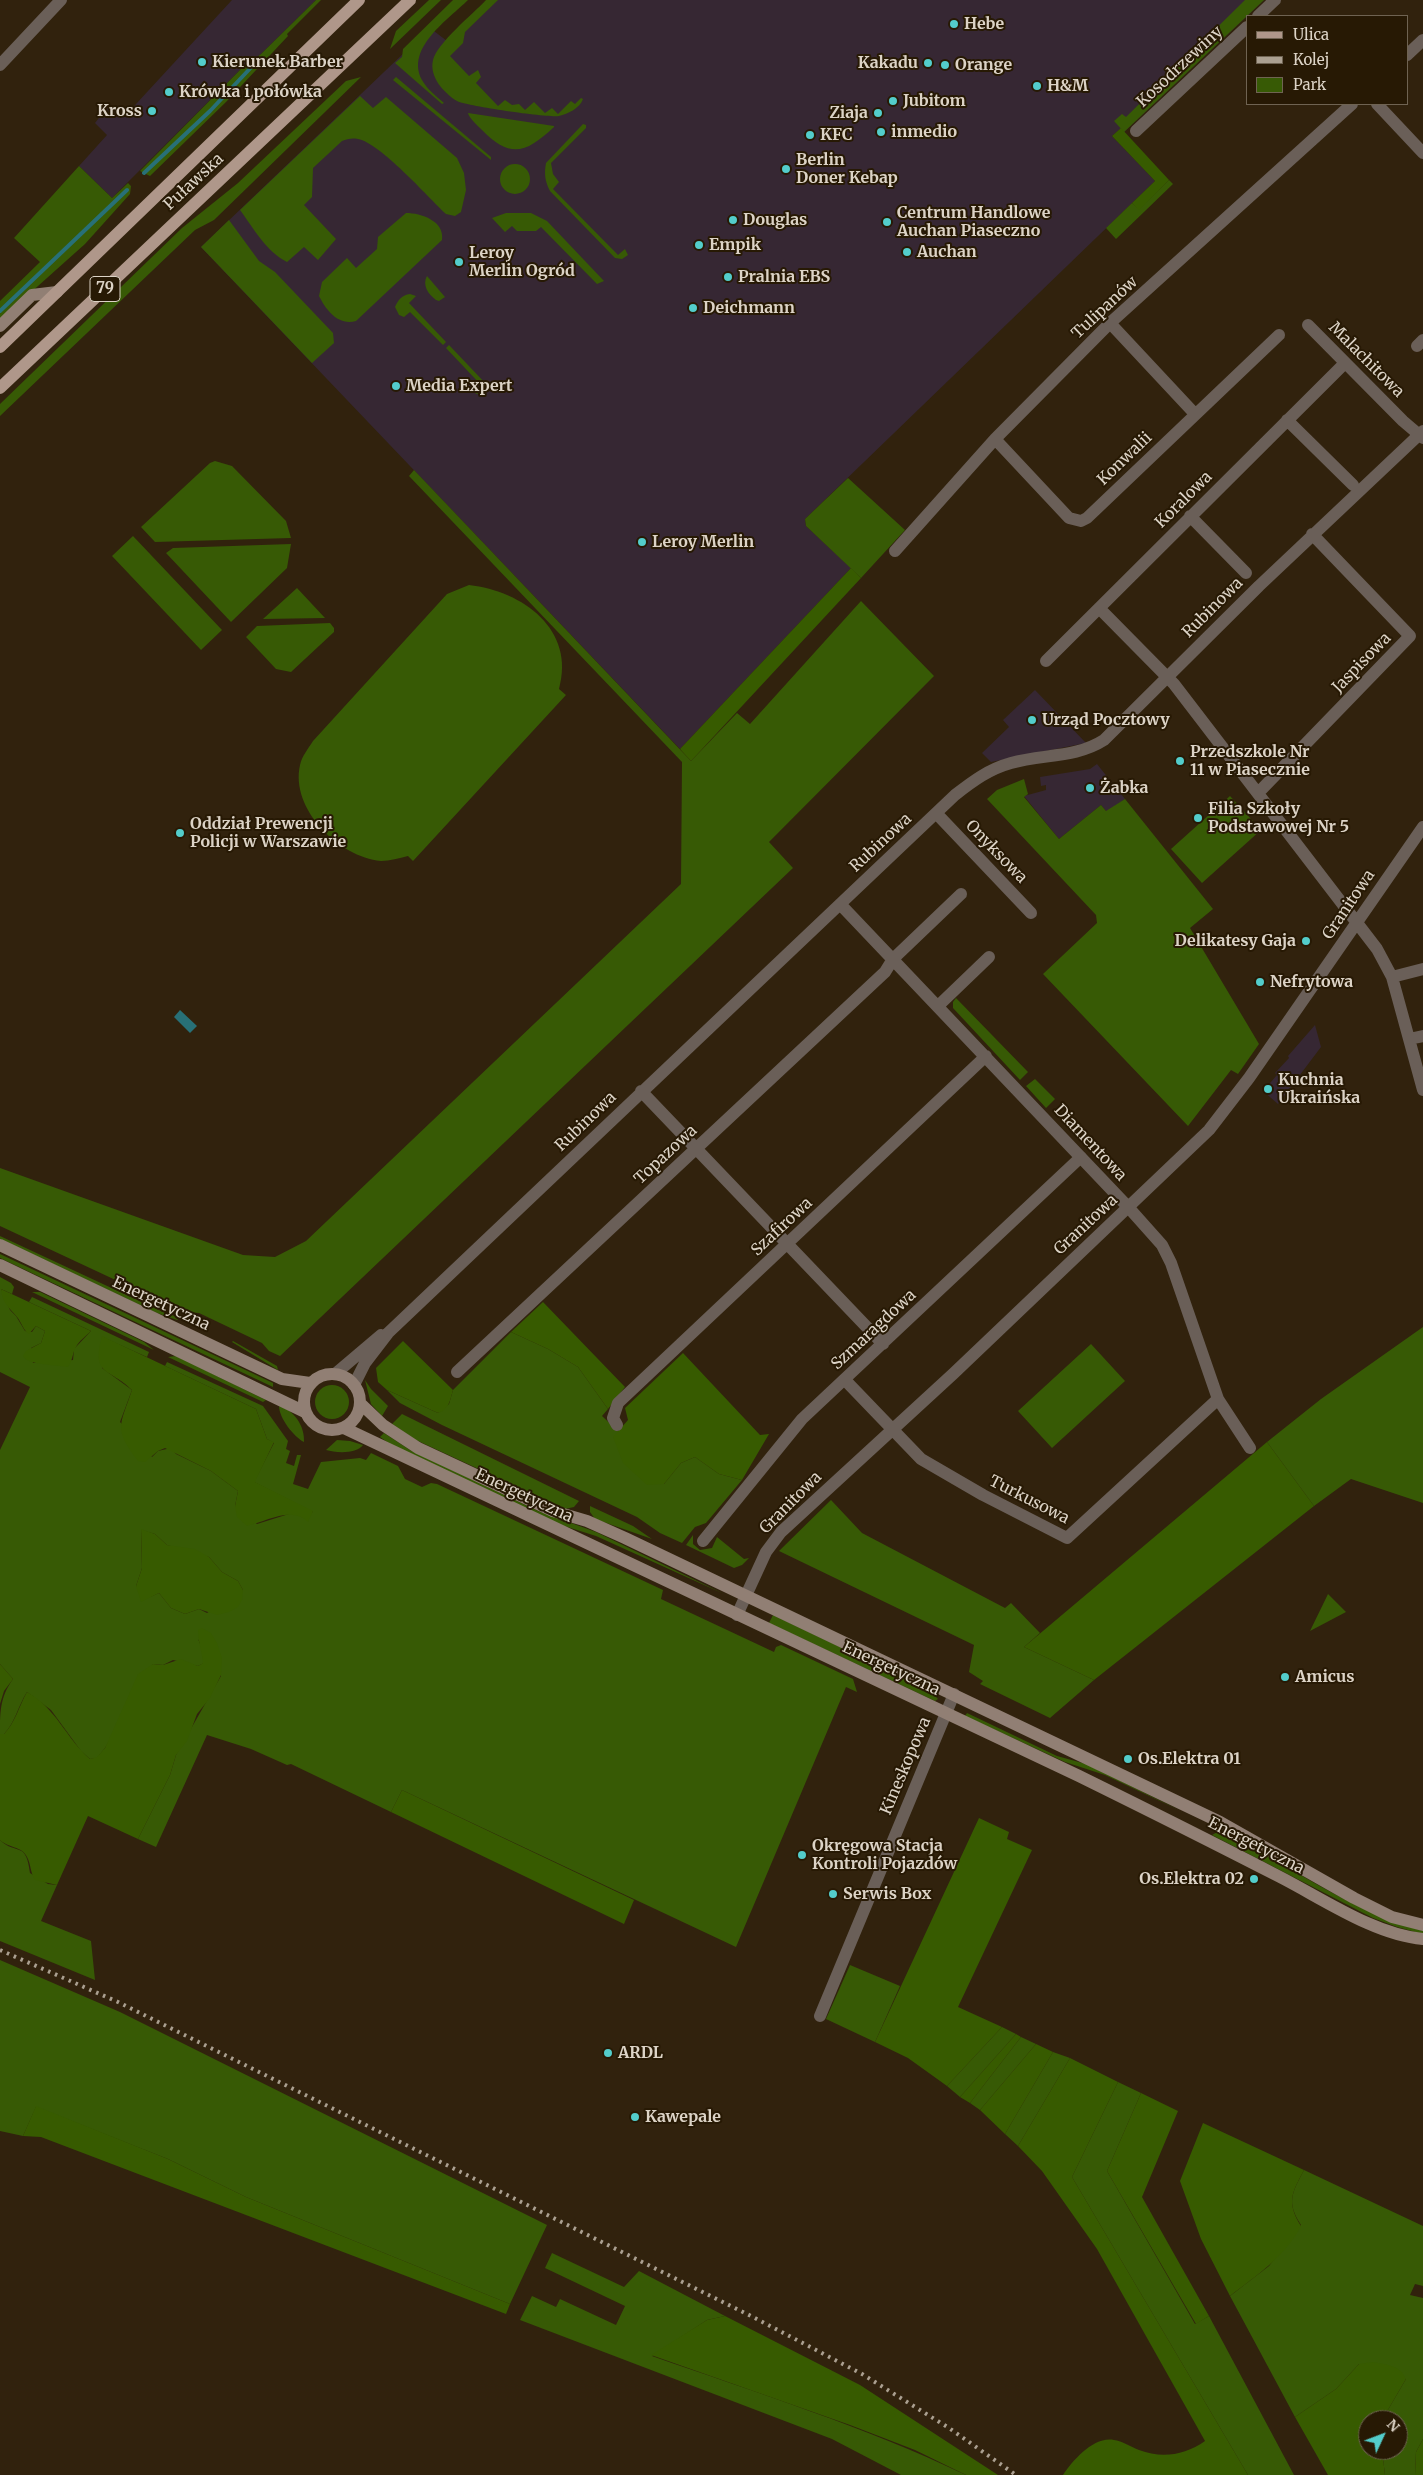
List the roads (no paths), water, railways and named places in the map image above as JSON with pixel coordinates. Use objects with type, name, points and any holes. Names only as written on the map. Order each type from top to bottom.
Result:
[{"type":"main road","name":"Puławska","points":[[0,347],[359,0]]},
{"type":"main road","name":"Puławska","points":[[0,388],[410,0]]},
{"type":"street","points":[[0,65],[61,0]]},
{"type":"street","points":[[1259,15],[1275,0]]},
{"type":"street","name":"Kosodrzewiny","points":[[1136,132],[1246,28]]},
{"type":"street","points":[[1408,54],[1423,40]]},
{"type":"street","name":"Tulipanów","points":[[895,551],[964,476],[995,438],[1110,323],[1351,105]]},
{"type":"street","points":[[1378,105],[1423,153]]},
{"type":"street","points":[[0,326],[32,295],[57,292]]},
{"type":"street","points":[[1110,323],[1195,414]]},
{"type":"street","name":"Malachitowa","points":[[1308,325],[1422,434]]},
{"type":"street","name":"Konwalii","points":[[995,438],[1069,518],[1081,521],[1279,335]]},
{"type":"street","name":"Koralowa","points":[[1046,661],[1345,362]]},
{"type":"street","points":[[1287,420],[1353,485]]},
{"type":"street","name":"Rubinowa","points":[[354,1385],[365,1363],[388,1333],[641,1091],[965,787],[990,770],[1013,762],[1083,752],[1104,740],[1312,534],[1422,434]]},
{"type":"street","points":[[1190,516],[1246,573]]},
{"type":"street","name":"Jaspisowa","points":[[1259,792],[1410,636],[1312,534]]},
{"type":"street","points":[[1099,608],[1167,677],[1259,792],[1386,962],[1392,977],[1423,1090]]},
{"type":"street","name":"Onyksowa","points":[[936,814],[1031,912]]},
{"type":"street","name":"Granitowa","points":[[737,1615],[766,1552],[777,1537],[1129,1208],[1209,1130],[1249,1078],[1423,827]]},
{"type":"street","name":"Topazowa","points":[[457,1372],[886,972],[893,959],[961,894]]},
{"type":"street","name":"Diamentowa","points":[[840,904],[986,1056],[1162,1245],[1171,1264],[1218,1399],[1250,1448]]},
{"type":"street","points":[[938,1006],[989,957]]},
{"type":"street","points":[[1392,977],[1423,969]]},
{"type":"street","points":[[1409,1039],[1423,1036]]},
{"type":"street","name":"Szafirowa","points":[[617,1425],[613,1418],[618,1403],[986,1056]]},
{"type":"street","points":[[641,1091],[884,1344]]},
{"type":"street","name":"Szmaragdowa","points":[[704,1541],[802,1419],[1081,1157]]},
{"type":"street","name":"Energetyczna","points":[[0,1245],[282,1380],[310,1383],[323,1375],[335,1374]]},
{"type":"street","name":"Energetyczna","points":[[0,1265],[305,1412],[308,1418],[320,1428],[333,1430],[344,1428],[946,1712],[1194,1832],[1361,1919],[1400,1935],[1423,1940]]},
{"type":"street","name":"Rubinowa","points":[[335,1374],[378,1336],[388,1333]]},
{"type":"street","points":[[335,1374],[345,1377],[354,1385]]},
{"type":"street","name":"Turkusowa","points":[[845,1380],[921,1460],[983,1495],[1067,1538],[1218,1399]]},
{"type":"street","points":[[305,1412],[304,1396],[310,1383]]},
{"type":"street","name":"Energetyczna","points":[[354,1385],[360,1403],[382,1425],[418,1448],[553,1511],[587,1522],[625,1538],[954,1694],[1220,1822],[1308,1874],[1392,1917],[1423,1925]]},
{"type":"street","points":[[344,1428],[355,1418],[360,1403]]},
{"type":"street","name":"Kineskopowa","points":[[820,2016],[954,1694]]},
{"type":"water","points":[[180,1010],[197,1026],[190,1033],[174,1017]]},
{"type":"waterway","points":[[144,173],[210,111],[259,59]]},
{"type":"waterway","points":[[0,311],[127,190]]},
{"type":"railway","points":[[0,1950],[118,2002],[751,2316],[862,2374],[949,2428],[1016,2475]]},
{"type":"place","name":"Hebe","points":[[954,24]]},
{"type":"place","name":"Kierunek Barber","points":[[202,62]]},
{"type":"place","name":"Kakadu","points":[[928,63]]},
{"type":"place","name":"Orange","points":[[945,65]]},
{"type":"place","name":"H&M","points":[[1037,86]]},
{"type":"place","name":"Krówka i połówka","points":[[169,92]]},
{"type":"place","name":"Jubitom","points":[[893,101]]},
{"type":"place","name":"Kross","points":[[152,111]]},
{"type":"place","name":"Ziaja","points":[[878,113]]},
{"type":"place","name":"inmedio","points":[[881,132]]},
{"type":"place","name":"KFC","points":[[810,135]]},
{"type":"place","name":"Berlin Doner Kebap","points":[[786,169]]},
{"type":"place","name":"Douglas","points":[[733,220]]},
{"type":"place","name":"Centrum Handlowe Auchan Piaseczno","points":[[887,222]]},
{"type":"place","name":"Empik","points":[[699,245]]},
{"type":"place","name":"Auchan","points":[[907,252]]},
{"type":"place","name":"Leroy Merlin Ogród","points":[[459,262]]},
{"type":"place","name":"Pralnia EBS","points":[[728,277]]},
{"type":"place","name":"Deichmann","points":[[693,308]]},
{"type":"place","name":"Media Expert","points":[[396,386]]},
{"type":"place","name":"Leroy Merlin","points":[[642,542]]},
{"type":"place","name":"Urząd Pocztowy","points":[[1032,720]]},
{"type":"place","name":"Przedszkole Nr 11 w Piasecznie","points":[[1180,761]]},
{"type":"place","name":"Żabka","points":[[1090,788]]},
{"type":"place","name":"Filia Szkoły Podstawowej Nr 5","points":[[1198,818]]},
{"type":"place","name":"Oddział Prewencji Policji w Warszawie","points":[[180,833]]},
{"type":"place","name":"Delikatesy Gaja","points":[[1306,941]]},
{"type":"place","name":"Nefrytowa","points":[[1260,982]]},
{"type":"place","name":"Kuchnia Ukraińska","points":[[1268,1089]]},
{"type":"place","name":"Amicus","points":[[1285,1677]]},
{"type":"place","name":"Os.Elektra 01","points":[[1128,1759]]},
{"type":"place","name":"Okręgowa Stacja Kontroli Pojazdów","points":[[802,1855]]},
{"type":"place","name":"Os.Elektra 02","points":[[1254,1879]]},
{"type":"place","name":"Serwis Box","points":[[833,1894]]},
{"type":"place","name":"ARDL","points":[[608,2053]]},
{"type":"place","name":"Kawepale","points":[[635,2117]]}]
